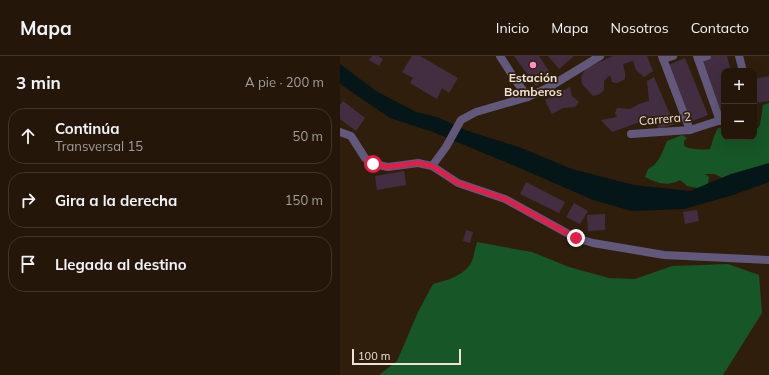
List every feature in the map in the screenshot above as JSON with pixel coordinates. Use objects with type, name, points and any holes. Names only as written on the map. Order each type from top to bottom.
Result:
[{"type":"street","points":[[500,56],[512,76],[528,97]]},
{"type":"street","points":[[432,166],[446,147],[462,120],[476,112],[528,97],[551,86],[600,56]]},
{"type":"street","points":[[673,56],[663,58],[690,130]]},
{"type":"street","points":[[706,56],[698,58],[721,117]]},
{"type":"street","points":[[739,56],[742,68]]},
{"type":"street","name":"Carrera 2","points":[[631,134],[690,130],[721,120]]},
{"type":"street","points":[[340,132],[351,136],[365,158],[373,164],[388,167],[418,163],[432,166],[458,183],[505,199],[576,238],[593,243],[664,255],[769,260]]},
{"type":"green space","points":[[769,103],[769,168],[722,178],[715,174],[705,174],[709,177],[708,183],[702,189],[687,186],[680,180],[666,184],[645,177],[648,169],[652,167],[660,158],[667,141],[682,135],[687,138],[684,141],[684,146],[700,150],[710,149],[718,128],[721,128],[721,140],[757,140],[757,129],[760,125],[763,105]]},
{"type":"green space","points":[[477,242],[532,252],[569,267],[609,278],[635,279],[672,266],[728,264],[759,275],[762,313],[723,375],[379,375],[397,361],[418,312],[433,284],[455,277],[465,270],[472,261]]},
{"type":"shaded area","points":[[340,64],[376,91],[416,112],[437,117],[468,131],[519,147],[572,169],[634,185],[690,191],[731,174],[769,163],[769,182],[733,195],[684,209],[632,211],[593,200],[433,132],[390,118],[340,84]]},
{"type":"building","points":[[372,56],[378,56],[383,59],[379,66],[369,60]]},
{"type":"building","points":[[412,56],[420,56],[458,78],[449,93],[442,88],[437,99],[410,83],[413,78],[402,72]]},
{"type":"building","name":"Estación Bomberos","points":[[514,56],[539,56],[551,74],[536,86]]},
{"type":"building","points":[[548,56],[574,56],[559,69]]},
{"type":"building","points":[[613,56],[647,56],[653,71],[644,77],[636,70],[633,61],[623,64],[625,79],[617,83],[612,82],[610,75],[604,81],[604,90],[600,94],[593,96],[582,84],[581,77],[586,68]]},
{"type":"building","points":[[713,56],[727,56],[730,68],[721,68],[721,118],[720,118],[700,61]]},
{"type":"building","points":[[685,58],[708,115],[690,122],[668,65]]},
{"type":"building","points":[[769,76],[769,101],[757,103],[757,78]]},
{"type":"building","points":[[654,77],[674,124],[659,129],[654,117],[612,132],[601,120],[617,117],[615,113],[617,108],[630,109],[649,101],[647,81]]},
{"type":"building","points":[[570,87],[572,96],[579,102],[575,107],[563,108],[552,114],[545,100]]},
{"type":"building","points":[[343,101],[365,118],[356,131],[340,119],[340,105]]},
{"type":"building","points":[[404,171],[406,185],[377,190],[375,176]]},
{"type":"building","points":[[526,182],[565,202],[559,213],[520,194]]},
{"type":"building","points":[[574,203],[588,211],[580,224],[566,217]]},
{"type":"building","points":[[697,210],[699,221],[685,224],[683,212]]},
{"type":"building","points":[[605,214],[605,230],[588,231],[587,215]]},
{"type":"building","points":[[466,230],[473,232],[470,243],[463,241]]},
{"type":"place","name":"Estación Bomberos","points":[[533,65]]},
{"type":"route","points":[[373,164],[388,167],[418,163],[432,166],[458,183],[505,199],[576,238]]}]
